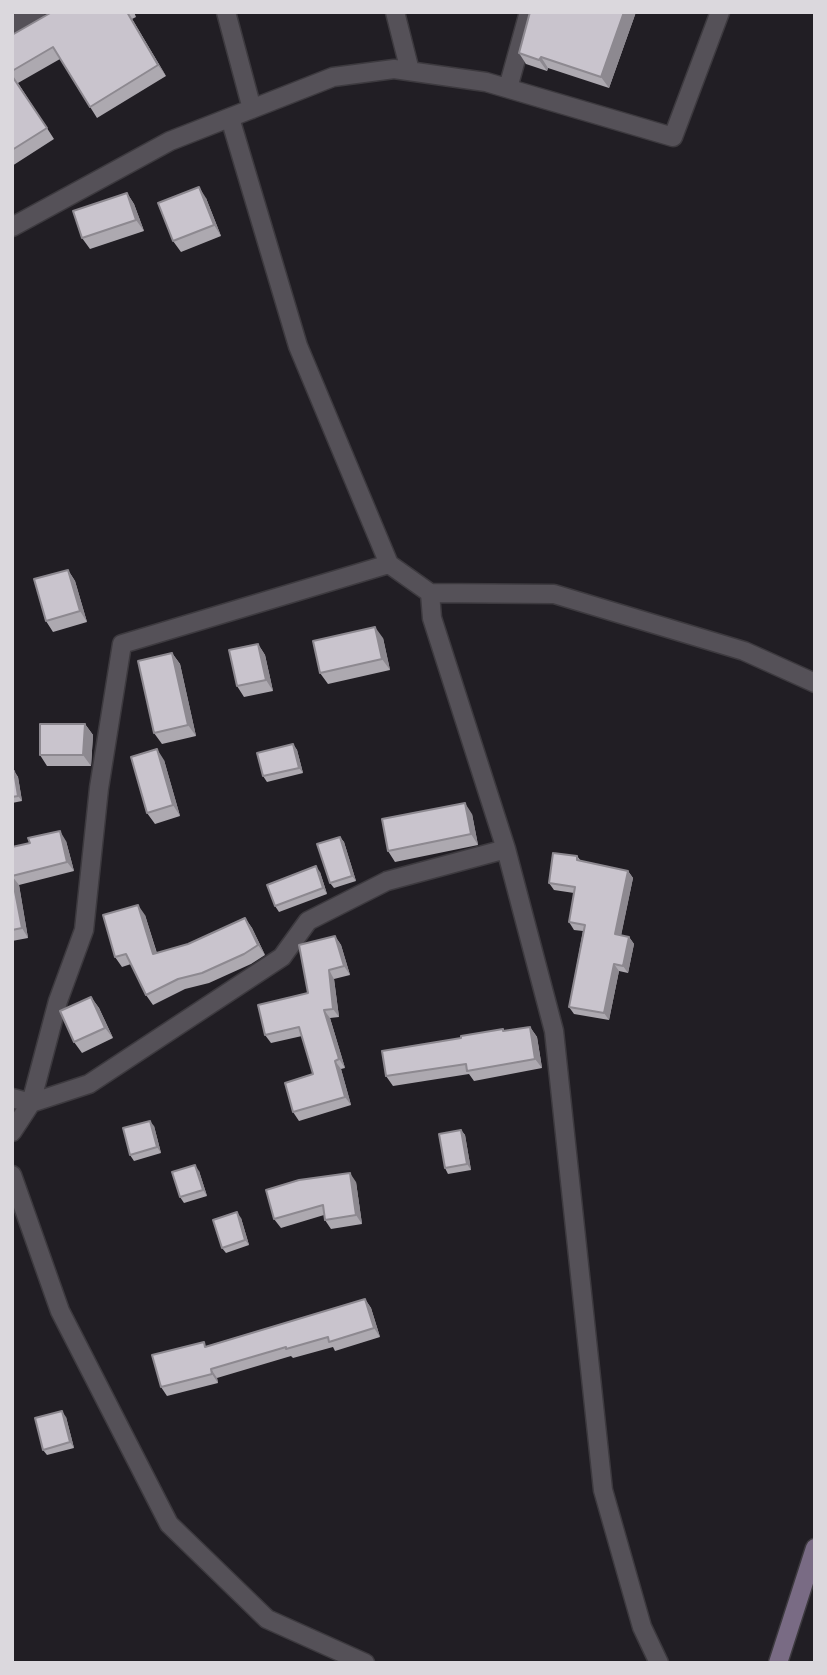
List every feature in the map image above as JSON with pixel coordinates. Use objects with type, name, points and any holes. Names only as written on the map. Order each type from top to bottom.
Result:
[{"type":"street","points":[[12,26],[36,12]]},
{"type":"street","points":[[226,12],[252,109]]},
{"type":"street","points":[[395,12],[410,71]]},
{"type":"street","points":[[508,88],[529,12]]},
{"type":"street","points":[[12,227],[170,141],[334,77],[394,69],[486,82],[673,137],[720,12]]},
{"type":"street","points":[[230,118],[298,346],[389,564],[430,593],[554,594],[744,651],[815,683]]},
{"type":"street","points":[[12,1132],[31,1103],[58,1001],[84,930],[99,788],[122,644],[389,564]]},
{"type":"street","points":[[430,593],[432,618],[506,849],[554,1031],[603,1490],[642,1627],[659,1663]]},
{"type":"street","points":[[12,1098],[31,1103],[89,1084],[282,957],[307,920],[387,881],[506,849]]},
{"type":"street","points":[[12,1175],[60,1311],[169,1524],[267,1619],[365,1663]]},
{"type":"street","points":[[778,1663],[815,1548]]},
{"type":"building","points":[[52,12],[127,12],[158,65],[90,107],[53,47],[12,71],[12,35]]},
{"type":"building","points":[[530,12],[624,12],[601,77],[541,57],[539,60],[519,53]]},
{"type":"building","points":[[12,76],[47,128],[12,150]]},
{"type":"building","points":[[199,187],[214,225],[173,241],[158,203]]},
{"type":"building","points":[[127,193],[136,220],[82,238],[73,211]]},
{"type":"building","points":[[68,570],[80,611],[46,621],[34,579]]},
{"type":"building","points":[[375,627],[382,659],[320,673],[313,641]]},
{"type":"building","points":[[258,644],[266,680],[237,686],[229,650]]},
{"type":"building","points":[[172,653],[188,725],[154,733],[138,661]]},
{"type":"building","points":[[40,724],[85,724],[83,755],[40,755]]},
{"type":"building","points":[[293,744],[299,768],[263,776],[257,753]]},
{"type":"building","points":[[157,749],[173,805],[147,813],[131,757]]},
{"type":"building","points":[[14,771],[18,796],[12,797],[12,772]]},
{"type":"building","points":[[465,803],[471,834],[388,851],[382,819]]},
{"type":"building","points":[[60,831],[67,862],[12,876],[12,847],[30,843],[28,838]]},
{"type":"building","points":[[340,837],[352,876],[330,883],[317,844]]},
{"type":"building","points":[[553,853],[577,856],[577,860],[628,871],[615,934],[629,937],[623,966],[614,964],[604,1013],[569,1007],[585,925],[569,922],[575,887],[549,883]]},
{"type":"building","points":[[316,866],[323,888],[275,906],[267,885]]},
{"type":"building","points":[[12,876],[22,928],[12,930]]},
{"type":"building","points":[[138,905],[153,954],[188,944],[245,918],[258,945],[202,973],[178,979],[146,995],[126,954],[115,957],[103,915]]},
{"type":"building","points":[[335,936],[344,966],[329,970],[333,1009],[324,1010],[339,1059],[335,1061],[345,1097],[293,1112],[285,1083],[313,1074],[299,1027],[265,1035],[258,1005],[308,993],[299,945]]},
{"type":"building","points":[[91,997],[105,1028],[74,1042],[60,1011]]},
{"type":"building","points":[[530,1027],[535,1059],[467,1071],[466,1064],[386,1076],[382,1051],[503,1029]]},
{"type":"building","points":[[150,1121],[157,1147],[130,1155],[123,1128]]},
{"type":"building","points":[[461,1130],[467,1164],[445,1168],[439,1134]]},
{"type":"building","points":[[195,1165],[203,1190],[180,1197],[172,1172]]},
{"type":"building","points":[[350,1173],[356,1215],[325,1220],[323,1205],[274,1219],[266,1190],[299,1180]]},
{"type":"building","points":[[237,1212],[245,1240],[222,1248],[213,1220]]},
{"type":"building","points":[[365,1299],[374,1328],[329,1342],[328,1337],[286,1347],[211,1369],[212,1374],[161,1387],[152,1355],[204,1342],[205,1347]]},
{"type":"building","points":[[62,1411],[70,1442],[43,1450],[35,1418]]}]
